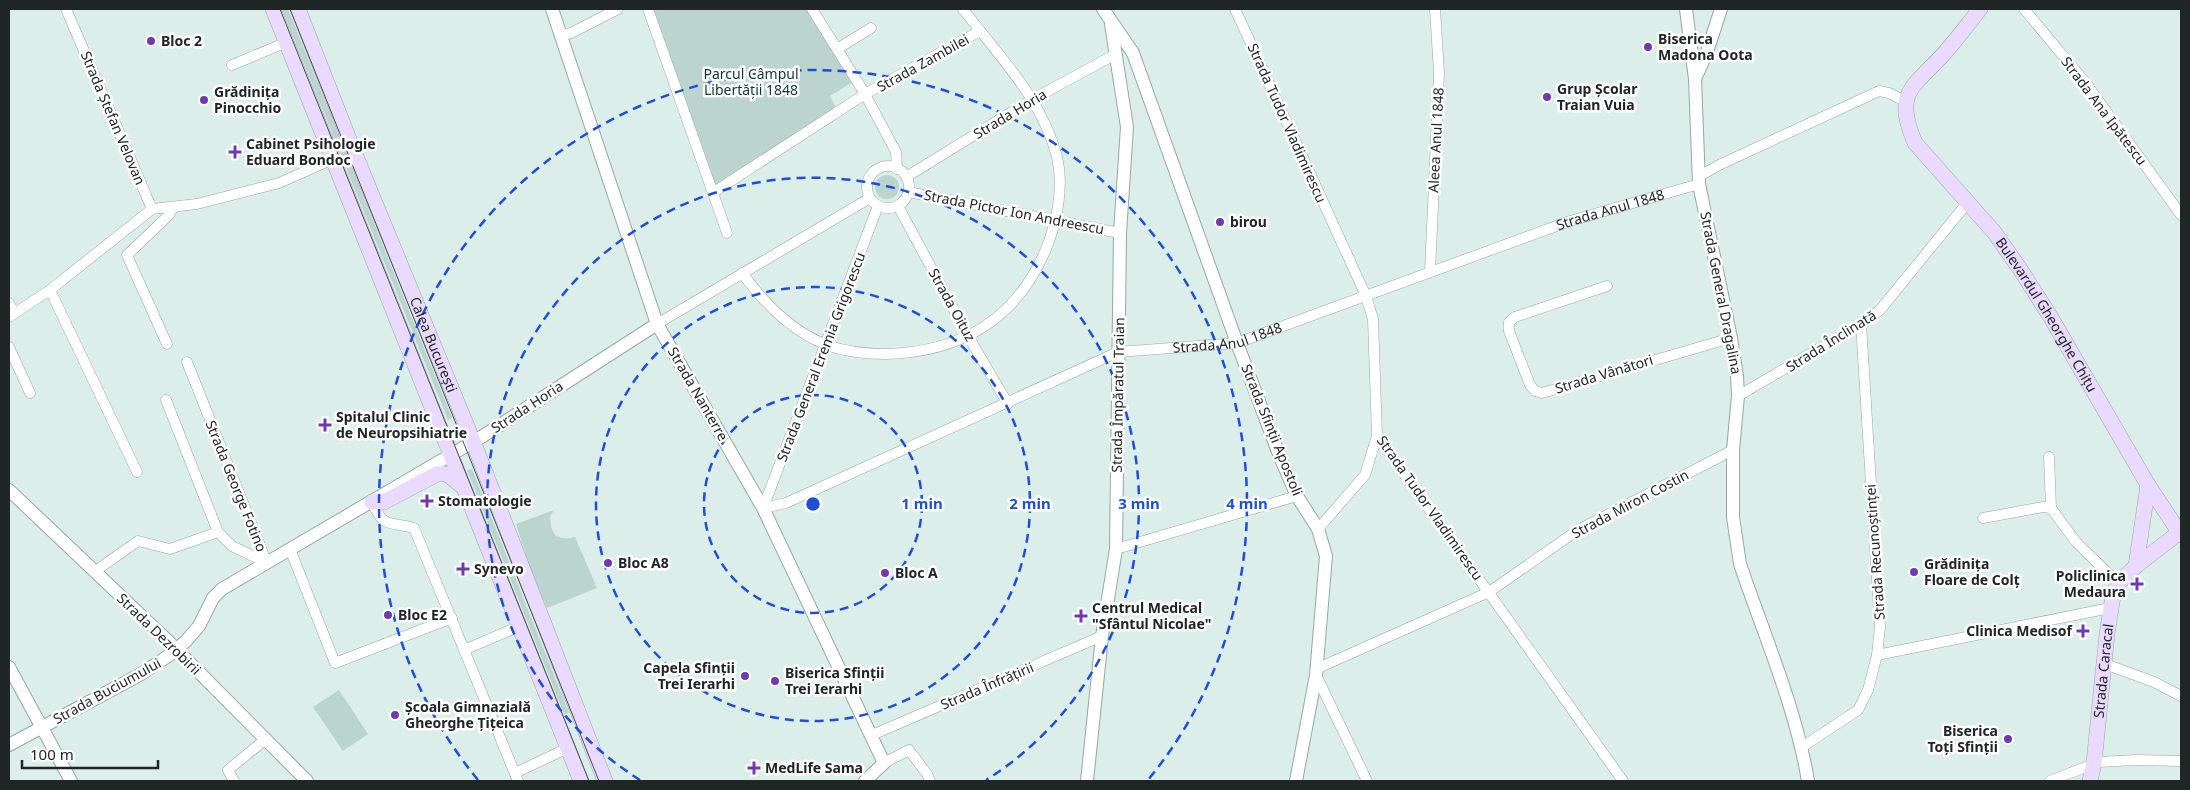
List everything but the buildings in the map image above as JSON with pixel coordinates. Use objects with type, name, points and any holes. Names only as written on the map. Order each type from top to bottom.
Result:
[{"type":"main road","name":"Calea București","points":[[273,9],[582,781]]},
{"type":"main road","name":"Calea București","points":[[298,9],[352,148],[473,440],[605,781]]},
{"type":"main road","points":[[1905,101],[1914,82],[1942,56],[1980,9]]},
{"type":"main road","name":"Bulevardul Gheorghe Chițu","points":[[1905,101],[1909,128],[1915,143],[1994,232],[2025,277],[2148,485],[2181,533]]},
{"type":"main road","points":[[372,502],[384,502],[437,474],[447,474],[465,489]]},
{"type":"main road","points":[[2136,566],[2148,485]]},
{"type":"main road","name":"Strada Caracal","points":[[2090,781],[2094,763],[2110,608],[2118,583],[2136,566],[2181,533]]},
{"type":"main road","points":[[568,748],[599,766],[613,781]]},
{"type":"street","name":"Strada Ștefan Velovan","points":[[66,9],[152,209]]},
{"type":"street","name":"Strada Nanterre","points":[[552,9],[657,324],[763,508],[884,763]]},
{"type":"street","points":[[561,35],[571,33],[618,9]]},
{"type":"street","points":[[648,9],[727,233]]},
{"type":"street","points":[[812,9],[865,94],[896,152],[897,169]]},
{"type":"street","points":[[742,273],[771,308],[806,336],[840,349],[872,354],[919,352],[944,346],[968,336],[999,316],[1021,295],[1041,261],[1055,220],[1059,186],[1057,159],[1046,123],[1032,99],[963,9]]},
{"type":"street","name":"Strada Tudor Vladimirescu","points":[[1235,9],[1366,296],[1373,319],[1377,436],[1623,781]]},
{"type":"street","name":"Aleea Anul 1848","points":[[1430,272],[1439,73],[1436,9]]},
{"type":"street","points":[[1686,9],[1694,80]]},
{"type":"street","name":"Strada General Dragalina","points":[[1721,9],[1708,52],[1694,80],[1699,180],[1731,338],[1738,396],[1733,450],[1732,517],[1740,564],[1790,708],[1802,747],[1808,781]]},
{"type":"street","name":"Strada Ana Ipătescu","points":[[2024,9],[2085,82],[2181,215]]},
{"type":"street","name":"Strada Împăratul Traian","points":[[1087,781],[1102,636],[1116,549],[1120,233],[1127,127],[1116,54],[1107,12]]},
{"type":"street","name":"Strada Sfinții Apostoli","points":[[1107,12],[1133,53],[1280,457],[1297,496],[1318,529],[1326,556],[1316,672],[1296,781]]},
{"type":"street","points":[[837,49],[872,28]]},
{"type":"street","name":"Strada Zambilei","points":[[714,192],[865,94],[980,31]]},
{"type":"street","points":[[232,65],[287,42]]},
{"type":"street","name":"Strada Horia","points":[[906,177],[1032,99],[1116,54]]},
{"type":"street","name":"Strada Anul 1848","points":[[763,508],[786,504],[1118,352],[1237,343],[1570,221],[1699,180],[1719,165],[1879,91],[1889,93],[1905,101]]},
{"type":"street","points":[[9,303],[10,314],[50,290],[152,209],[197,204],[279,182],[333,159]]},
{"type":"street","points":[[884,167],[897,169],[906,177],[908,192],[906,198],[898,206],[891,208],[878,206],[870,198],[867,185],[873,173],[884,167]]},
{"type":"street","name":"Strada Pictor Ion Andreescu","points":[[908,192],[1120,233]]},
{"type":"street","name":"Strada Horia","points":[[177,649],[199,626],[217,593],[372,502],[657,324],[870,198]]},
{"type":"street","name":"Strada Înclinată","points":[[1738,396],[1861,324],[1880,310],[1968,202]]},
{"type":"street","name":"Strada General Eremia Grigorescu","points":[[763,508],[878,206]]},
{"type":"street","name":"Strada Oituz","points":[[898,206],[968,336],[1008,404]]},
{"type":"street","points":[[167,344],[127,255],[168,216],[173,208]]},
{"type":"street","name":"Strada Vânători","points":[[1607,286],[1515,317],[1509,322],[1509,331],[1530,385],[1535,391],[1542,393],[1731,338]]},
{"type":"street","points":[[50,290],[137,472]]},
{"type":"street","name":"Strada Recunoștinței","points":[[1802,747],[1858,710],[1868,690],[1877,655],[1880,628],[1861,324]]},
{"type":"street","points":[[9,347],[30,393]]},
{"type":"street","name":"Strada George Fotino","points":[[187,362],[267,563]]},
{"type":"street","name":"Strada George Fotino","points":[[166,400],[218,532],[232,546],[267,563]]},
{"type":"street","points":[[1318,529],[1366,474],[1377,436]]},
{"type":"street","name":"Strada Miron Costin","points":[[1316,672],[1489,592],[1578,530],[1733,450]]},
{"type":"street","points":[[2049,457],[2051,508],[2076,542],[2118,583]]},
{"type":"street","name":"Strada Dezrobirii","points":[[9,491],[177,649],[307,781]]},
{"type":"street","points":[[1116,549],[1297,496]]},
{"type":"street","points":[[372,502],[378,516],[385,523],[414,528],[517,777],[568,748]]},
{"type":"street","points":[[1984,518],[2043,507],[2051,508]]},
{"type":"street","points":[[94,572],[138,541],[170,549],[218,532]]},
{"type":"street","points":[[290,550],[335,663],[452,618]]},
{"type":"street","points":[[1877,655],[2110,608]]},
{"type":"street","points":[[464,650],[520,626]]},
{"type":"street","name":"Strada Înfrățirii","points":[[872,735],[1102,636]]},
{"type":"street","name":"Strada Buciumului","points":[[9,745],[141,674],[177,649]]},
{"type":"street","points":[[2105,664],[2154,682],[2181,696]]},
{"type":"street","points":[[9,667],[71,781]]},
{"type":"street","points":[[1316,672],[1367,781]]},
{"type":"street","points":[[234,781],[228,770],[266,739]]},
{"type":"street","points":[[865,781],[884,763],[909,750],[930,781]]},
{"type":"street","points":[[2050,781],[2094,763],[2136,760],[2181,761]]},
{"type":"green space","points":[[282,9],[288,9],[452,418],[448,420]]},
{"type":"green space","name":"Parcul Câmpul Libertății 1848","points":[[648,9],[812,9],[856,80],[830,96],[838,112],[714,192]]},
{"type":"green space","points":[[887,175],[896,178],[899,187],[896,196],[887,199],[878,196],[875,187],[878,178]]},
{"type":"green space","points":[[472,469],[569,713],[564,714],[467,470]]},
{"type":"green space","points":[[554,510],[550,517],[554,533],[556,536],[564,538],[575,537],[597,588],[547,608],[529,565],[516,524]]},
{"type":"green space","points":[[339,690],[368,734],[343,751],[313,707]]},
{"type":"tram line","points":[[280,9],[589,781]]},
{"type":"tram line","points":[[290,9],[599,781]]},
{"type":"place","name":"Bloc 2","points":[[151,41]]},
{"type":"place","name":"Biserica Madona Oota","points":[[1648,47]]},
{"type":"place","name":"Grup Școlar Traian Vuia","points":[[1547,97]]},
{"type":"place","name":"Grădinița Pinocchio","points":[[204,100]]},
{"type":"place","name":"Cabinet Psihologie Eduard Bondoc","points":[[235,152]]},
{"type":"place","name":"birou","points":[[1220,222]]},
{"type":"place","name":"Spitalul Clinic de Neuropsihiatrie","points":[[325,425]]},
{"type":"place","name":"Stomatologie","points":[[427,501]]},
{"type":"place","name":"Bloc A8","points":[[608,563]]},
{"type":"place","name":"Synevo","points":[[463,569]]},
{"type":"place","name":"Grădinița Floare de Colț","points":[[1914,572]]},
{"type":"place","name":"Bloc A","points":[[885,573]]},
{"type":"place","name":"Policlinica Medaura","points":[[2137,584]]},
{"type":"place","name":"Bloc E2","points":[[388,615]]},
{"type":"place","name":"Centrul Medical \"Sfântul Nicolae\"","points":[[1081,616]]},
{"type":"place","name":"Clinica Medisof","points":[[2083,631]]},
{"type":"place","name":"Capela Sfinții Trei Ierarhi","points":[[745,676]]},
{"type":"place","name":"Biserica Sfinții Trei Ierarhi","points":[[775,681]]},
{"type":"place","name":"Școala Gimnazială Gheorghe Țițeica","points":[[395,715]]},
{"type":"place","name":"Biserica Toți Sfinții","points":[[2008,739]]},
{"type":"place","name":"MedLife Sama","points":[[754,768]]}]
